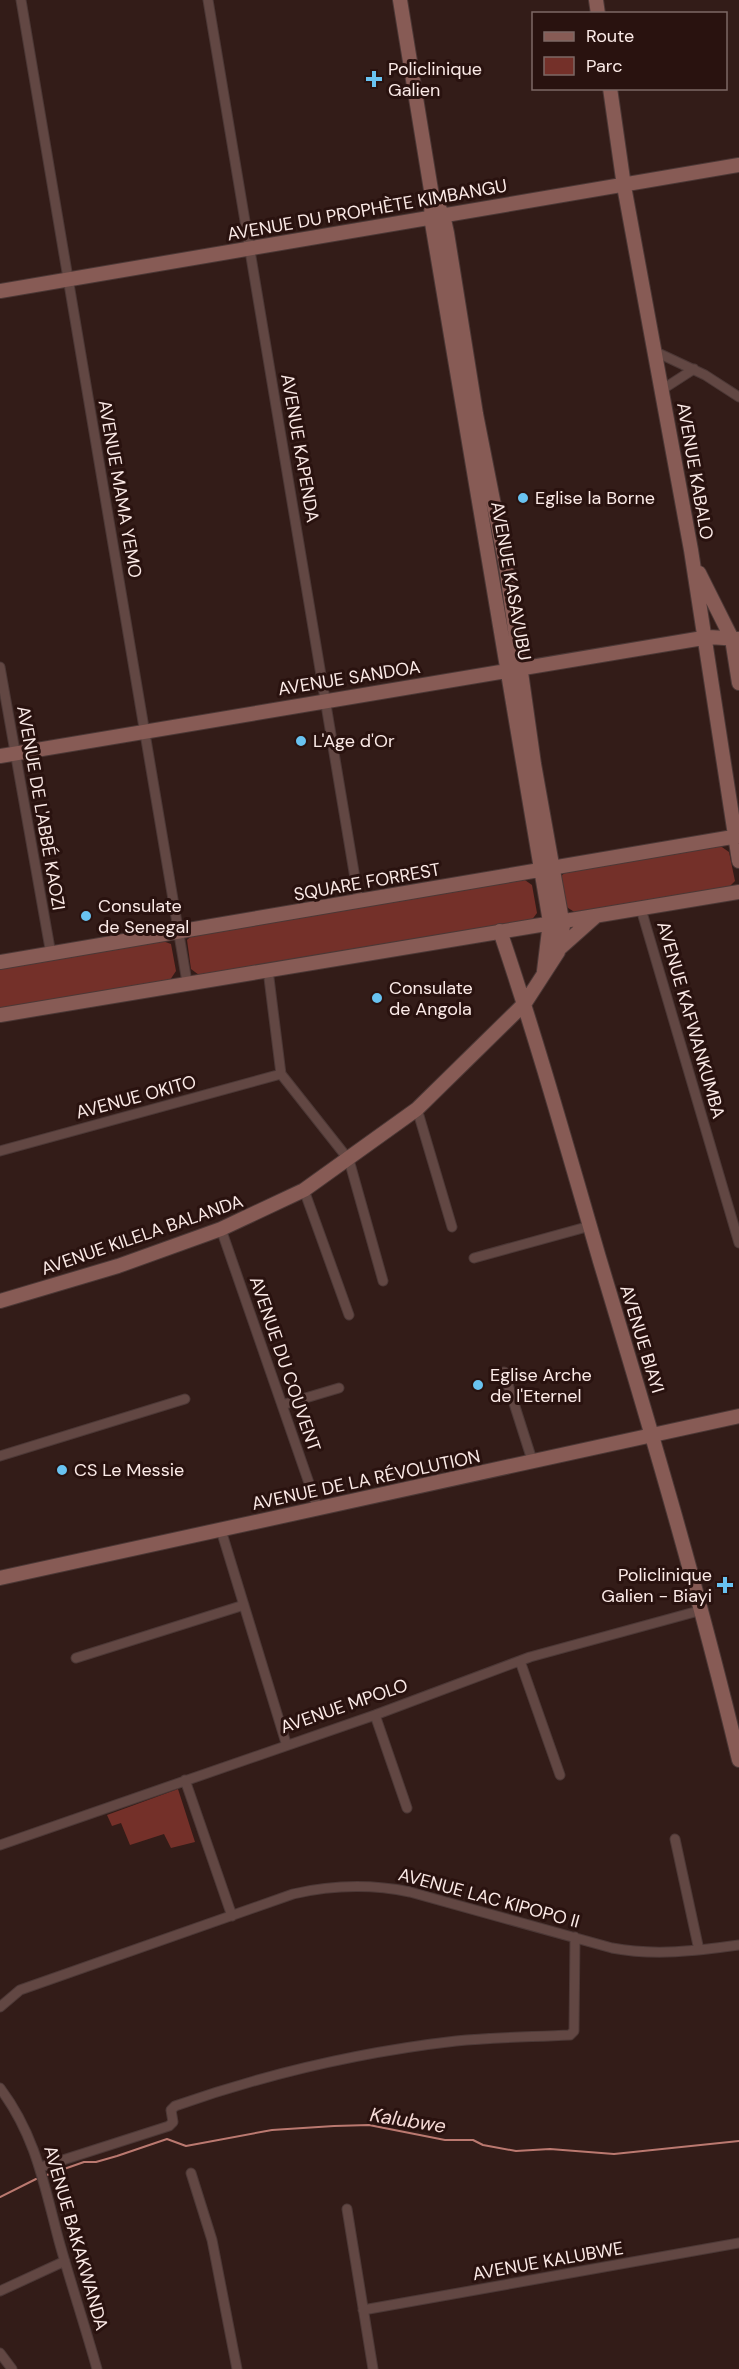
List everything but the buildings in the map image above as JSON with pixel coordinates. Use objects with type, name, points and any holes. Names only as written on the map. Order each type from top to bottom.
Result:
[{"type":"street","name":"AVENUE MAMA YEMO","points":[[21,0],[187,982]]},
{"type":"street","name":"AVENUE KAPENDA","points":[[208,0],[359,902]]},
{"type":"street","name":"AVENUE KASAVUBU","points":[[400,0],[432,196],[506,566],[514,669],[556,921],[543,973]]},
{"type":"street","name":"AVENUE KABALO","points":[[610,90],[624,186],[693,560],[739,861]]},
{"type":"street","name":"AVENUE DU PROPHÈTE KIMBANGU","points":[[0,291],[739,165]]},
{"type":"street","points":[[656,352],[694,369],[739,397]]},
{"type":"street","points":[[663,389],[694,369]]},
{"type":"street","points":[[693,560],[735,639],[739,683]]},
{"type":"street","name":"AVENUE SANDOA","points":[[0,756],[144,730],[704,638],[735,639]]},
{"type":"street","name":"AVENUE DE L'ABBÉ KAOZI","points":[[0,667],[51,954]]},
{"type":"street","name":"SQUARE FORREST","points":[[0,962],[737,836]]},
{"type":"street","points":[[0,1015],[187,982],[368,956],[556,921],[739,892]]},
{"type":"street","name":"AVENUE KAFWANKUMBA","points":[[641,909],[739,1244]]},
{"type":"street","points":[[560,948],[599,915]]},
{"type":"street","points":[[556,921],[560,948]]},
{"type":"street","name":"AVENUE BIAYI","points":[[500,931],[525,1003],[652,1436],[702,1610],[739,1760]]},
{"type":"street","name":"AVENUE KILELA BALANDA","points":[[0,1301],[118,1266],[221,1229],[304,1190],[417,1110],[525,1003],[560,948]]},
{"type":"street","points":[[268,970],[281,1074],[349,1160],[383,1281]]},
{"type":"street","name":"AVENUE OKITO","points":[[0,1151],[281,1074]]},
{"type":"street","points":[[417,1110],[452,1227]]},
{"type":"street","points":[[304,1190],[349,1316]]},
{"type":"street","points":[[474,1258],[590,1226]]},
{"type":"street","name":"AVENUE DU COUVENT","points":[[221,1229],[318,1509]]},
{"type":"street","points":[[504,1372],[534,1463]]},
{"type":"street","points":[[282,1405],[339,1388]]},
{"type":"street","points":[[0,1456],[185,1399]]},
{"type":"street","name":"AVENUE DE LA RÉVOLUTION","points":[[0,1578],[534,1463],[739,1416]]},
{"type":"street","points":[[221,1530],[286,1743]]},
{"type":"street","points":[[76,1658],[244,1605]]},
{"type":"street","name":"AVENUE MPOLO","points":[[0,1845],[520,1661],[615,1632],[702,1610]]},
{"type":"street","points":[[520,1661],[560,1775]]},
{"type":"street","points":[[375,1714],[407,1808]]},
{"type":"street","points":[[185,1780],[232,1916]]},
{"type":"street","points":[[675,1839],[699,1950]]},
{"type":"street","name":"AVENUE LAC KIPOPO II","points":[[0,2007],[20,1990],[313,1889],[377,1887],[410,1892],[638,1952],[699,1950],[739,1945]]},
{"type":"street","points":[[41,2167],[169,2126],[173,2122],[171,2110],[175,2106],[274,2074],[385,2052],[454,2042],[570,2035],[574,2031],[575,1937]]},
{"type":"street","name":"AVENUE BAKAKWANDA","points":[[0,2088],[27,2132],[41,2167],[97,2369]]},
{"type":"street","points":[[191,2173],[212,2241],[237,2369]]},
{"type":"street","points":[[347,2209],[373,2369]]},
{"type":"street","name":"AVENUE KALUBWE","points":[[363,2310],[739,2242]]},
{"type":"street","points":[[0,2291],[65,2260]]},
{"type":"street","points":[[0,2353],[12,2369]]},
{"type":"green space","points":[[719,845],[729,852],[735,881],[728,888],[576,913],[565,906],[560,877],[568,870]]},
{"type":"green space","points":[[522,878],[532,885],[537,913],[531,921],[199,975],[191,969],[187,940],[193,934]]},
{"type":"green space","points":[[160,940],[171,944],[176,971],[170,980],[0,1010],[0,968]]},
{"type":"green space","points":[[178,1789],[195,1842],[171,1848],[164,1834],[130,1845],[121,1823],[112,1826],[107,1815]]},
{"type":"waterway","name":"Kalubwe","points":[[44,2176],[84,2162],[96,2162],[167,2139],[186,2146],[272,2130],[334,2126],[369,2125],[445,2140],[473,2140],[483,2145],[516,2151],[550,2149],[614,2154],[739,2141]]},
{"type":"waterway","name":"Kalubwe","points":[[0,2197],[36,2179]]},
{"type":"place","name":"Policlinique Galien","points":[[374,79]]},
{"type":"place","name":"Eglise la Borne","points":[[523,498]]},
{"type":"place","name":"L'Age d'Or","points":[[301,741]]},
{"type":"place","name":"Consulate de Senegal","points":[[86,916]]},
{"type":"place","name":"Consulate de Angola","points":[[377,998]]},
{"type":"place","name":"Eglise Arche de l'Eternel","points":[[478,1385]]},
{"type":"place","name":"CS Le Messie","points":[[62,1470]]},
{"type":"place","name":"Policlinique Galien - Biayi","points":[[725,1585]]}]
